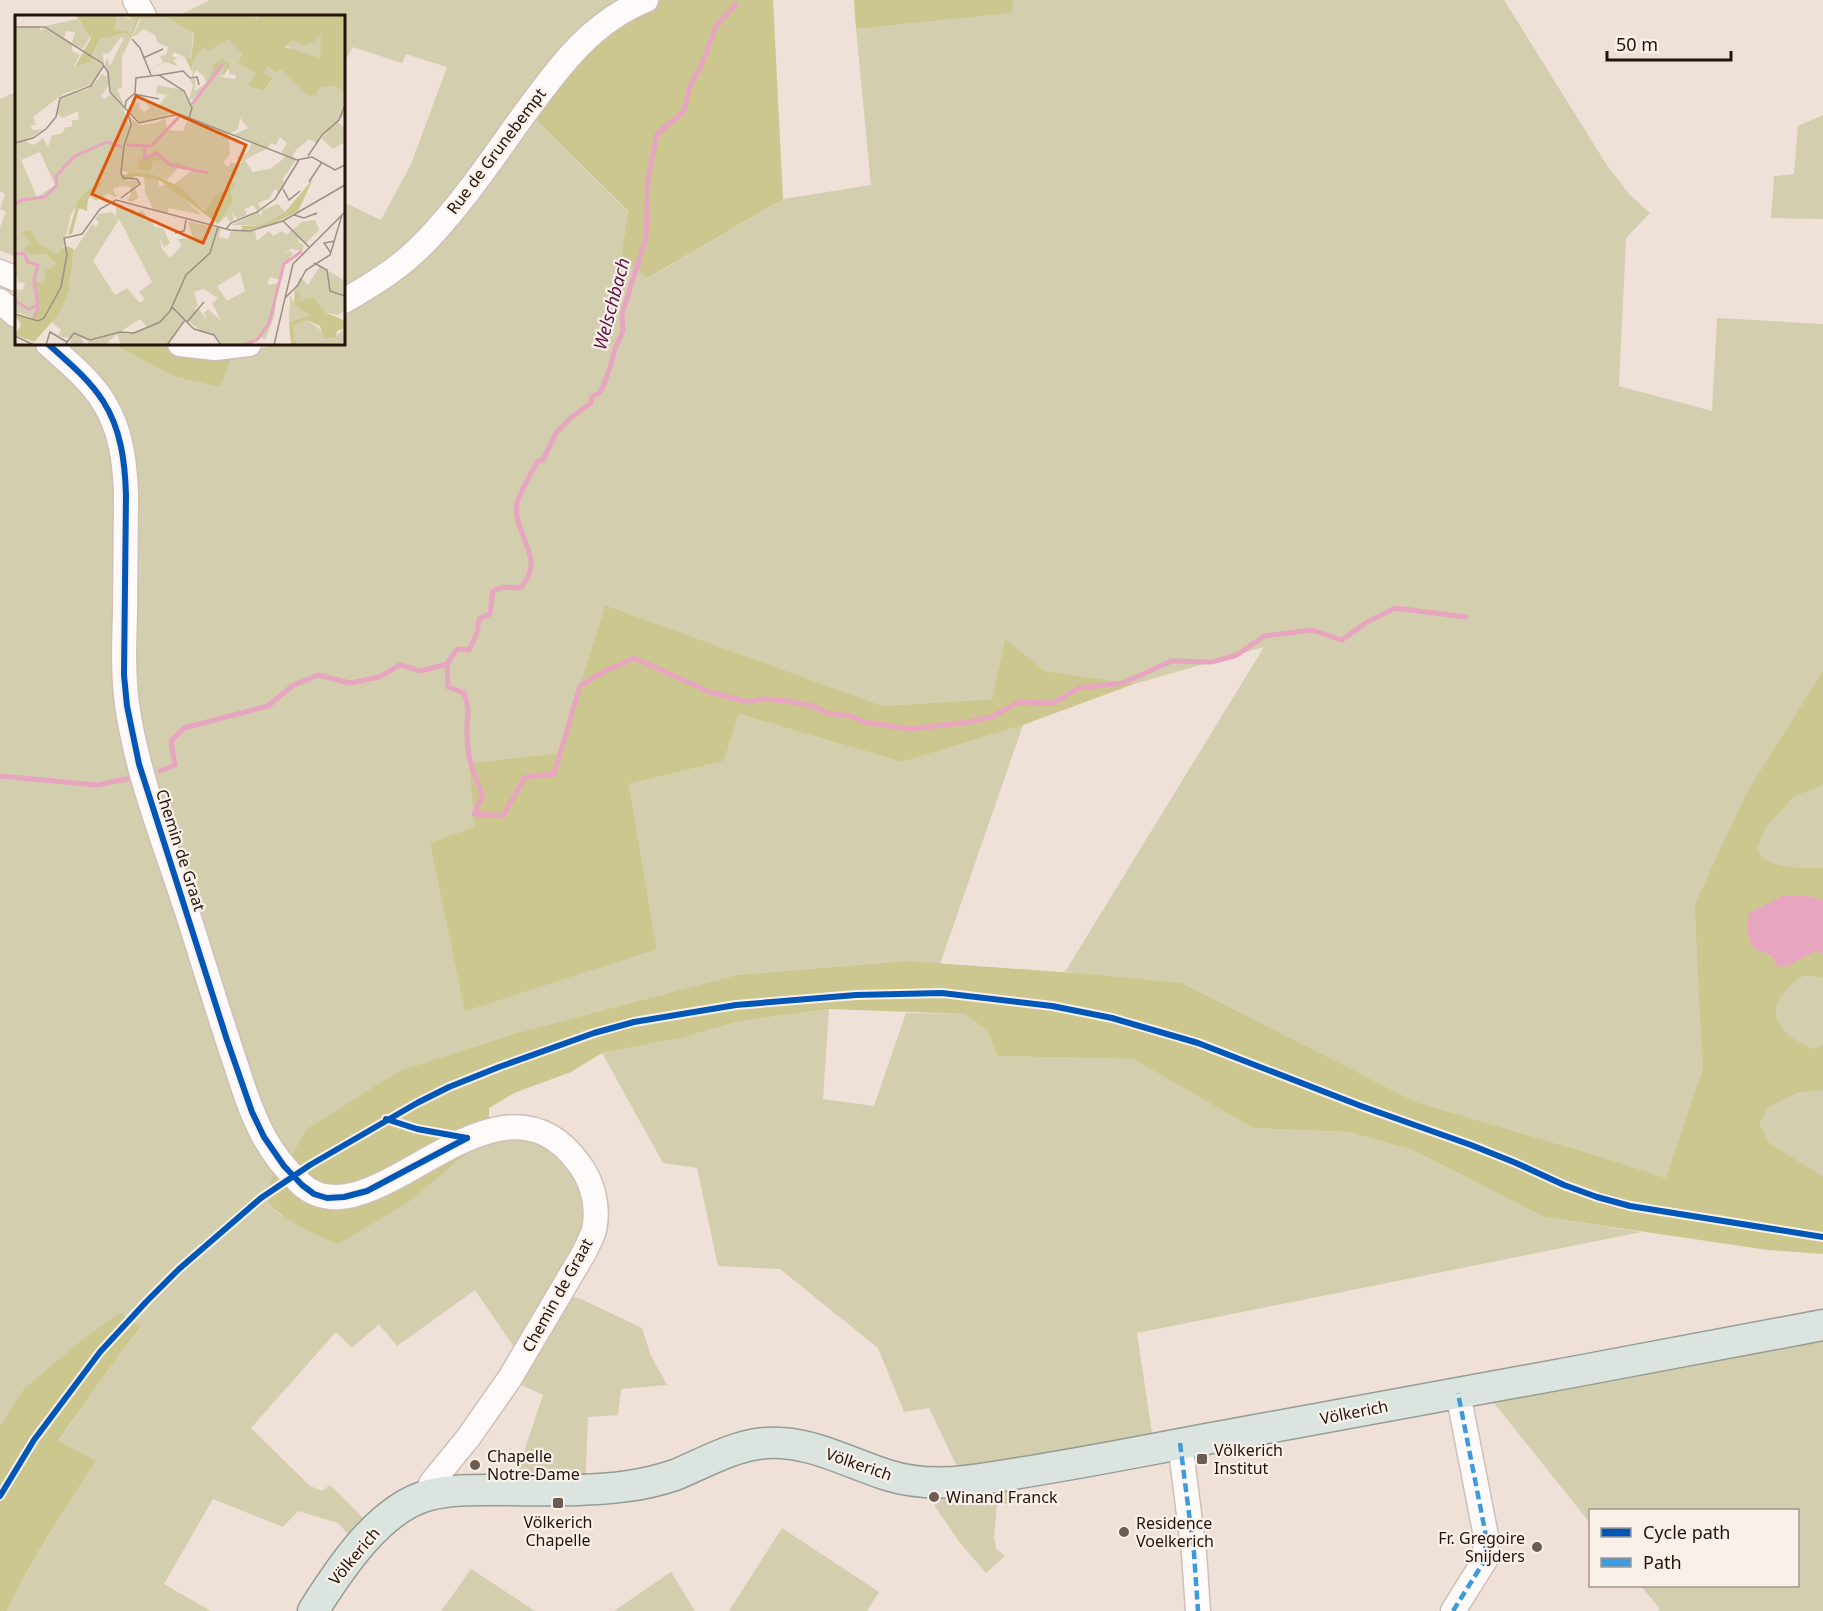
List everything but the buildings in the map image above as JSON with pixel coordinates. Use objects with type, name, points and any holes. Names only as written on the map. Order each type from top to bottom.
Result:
[{"type":"main road","name":"Völkerich","points":[[313,1611],[355,1549],[383,1522],[408,1504],[426,1496],[456,1490],[585,1490],[627,1486],[656,1481],[677,1474],[721,1454],[759,1444],[781,1443],[840,1456],[888,1475],[914,1481],[964,1481],[1823,1325]]},
{"type":"street","points":[[135,0],[143,15]]},
{"type":"street","name":"Rue de Grunebempt","points":[[345,300],[378,281],[414,253],[428,238],[467,192],[578,45],[608,21],[646,0]]},
{"type":"street","points":[[0,272],[15,279]]},
{"type":"street","points":[[0,301],[15,314]]},
{"type":"street","name":"Chemin de Graat","points":[[49,345],[103,400],[116,426],[122,446],[126,495],[124,675],[127,706],[139,764],[227,1040],[252,1112],[264,1137],[290,1173],[314,1194],[327,1198],[345,1197],[367,1191],[467,1138],[501,1128],[525,1128],[547,1136],[568,1150],[591,1185],[595,1207],[594,1229],[585,1251],[510,1378],[468,1438],[432,1482],[426,1496]]},
{"type":"street","points":[[189,345],[215,348],[240,345]]},
{"type":"street","points":[[1453,1611],[1485,1560],[1486,1536],[1458,1393]]},
{"type":"street","points":[[1180,1443],[1194,1553],[1198,1611]]},
{"type":"shaded area","points":[[210,0],[621,0],[519,103],[436,212],[402,248],[345,286],[345,202],[381,220],[411,164],[447,67],[406,54],[402,63],[353,47],[345,61],[345,15],[180,15]]},
{"type":"shaded area","points":[[661,0],[773,0],[783,199],[648,278],[621,258],[628,211],[532,116],[569,66],[631,13]]},
{"type":"shaded area","points":[[854,0],[1013,0],[1012,13],[856,29]]},
{"type":"shaded area","points":[[1013,0],[1504,0],[1608,167],[1630,195],[1650,213],[1626,238],[1619,386],[1712,411],[1717,318],[1823,324],[1823,1211],[1666,1178],[1416,1102],[1182,983],[1065,972],[1264,647],[1134,684],[1045,671],[1005,640],[992,699],[883,706],[605,605],[559,753],[469,763],[657,949],[629,784],[724,761],[739,714],[902,762],[1023,725],[940,964],[906,961],[736,975],[517,1033],[401,1070],[290,1158],[278,1143],[248,1082],[135,711],[132,463],[64,345],[115,345],[173,376],[271,345],[345,345],[345,308],[532,116],[628,212],[621,258],[649,278],[783,199],[871,185],[856,29],[1011,13]]},
{"type":"shaded area","points":[[15,92],[15,257],[0,250],[0,227],[6,212],[0,209],[5,194],[0,191],[0,99]]},
{"type":"shaded area","points":[[1823,115],[1823,219],[1771,218],[1774,176],[1794,174],[1798,126]]},
{"type":"shaded area","points":[[0,313],[15,326],[15,345],[36,345],[54,361],[100,414],[113,447],[119,677],[279,1170],[268,1202],[279,1214],[307,1230],[410,1201],[476,1143],[523,1137],[558,1152],[580,1186],[587,1212],[576,1252],[553,1292],[581,1299],[642,1328],[651,1356],[667,1385],[621,1389],[618,1415],[588,1417],[585,1490],[511,1490],[543,1395],[504,1377],[518,1353],[475,1290],[397,1346],[379,1324],[352,1348],[336,1332],[251,1428],[310,1486],[322,1491],[330,1485],[365,1520],[349,1535],[338,1523],[298,1511],[283,1527],[213,1499],[164,1584],[211,1611],[7,1611],[60,1516],[96,1461],[58,1442],[119,1355],[141,1328],[25,1389],[0,1426]]},
{"type":"shaded area","points":[[115,345],[161,345],[187,354],[232,356],[220,387],[173,376]]},
{"type":"shaded area","points":[[605,605],[883,706],[992,699],[1005,639],[1045,671],[1134,684],[1023,725],[902,762],[739,714],[724,761],[629,784],[657,949],[465,1011],[430,843],[475,827],[469,763],[559,753]]},
{"type":"shaded area","points":[[1823,671],[1823,785],[1794,796],[1765,828],[1757,848],[1761,856],[1774,864],[1823,868],[1823,900],[1807,896],[1784,895],[1749,913],[1753,948],[1789,965],[1816,951],[1823,953],[1823,977],[1799,978],[1779,1000],[1776,1009],[1780,1026],[1795,1040],[1813,1049],[1823,1045],[1823,1090],[1798,1092],[1768,1107],[1759,1124],[1769,1143],[1823,1177],[1823,1254],[1768,1250],[1544,1217],[1413,1150],[1348,1132],[1253,1128],[1133,1059],[997,1056],[988,1031],[965,1014],[829,1009],[740,1021],[680,1038],[602,1053],[571,1072],[514,1093],[489,1108],[489,1141],[476,1143],[410,1201],[338,1244],[291,1222],[268,1202],[271,1179],[290,1158],[307,1129],[401,1070],[517,1033],[736,975],[906,961],[1182,983],[1416,1102],[1666,1178],[1703,1069],[1695,904],[1746,794]]},
{"type":"shaded area","points":[[1784,895],[1807,896],[1823,900],[1823,953],[1816,951],[1778,968],[1772,956],[1753,948],[1747,931],[1749,913]]},
{"type":"shaded area","points":[[829,1009],[823,1099],[874,1106],[906,1013],[965,1014],[988,1031],[997,1056],[1133,1059],[1253,1128],[1348,1132],[1413,1150],[1544,1217],[1642,1232],[1137,1333],[1153,1440],[960,1473],[929,1408],[904,1412],[878,1348],[780,1269],[718,1266],[697,1168],[663,1163],[602,1053],[679,1038],[740,1021]]},
{"type":"shaded area","points":[[120,1313],[141,1327],[58,1441],[96,1461],[38,1553],[7,1611],[0,1611],[0,1426],[24,1389],[82,1340]]},
{"type":"shaded area","points":[[1823,1335],[1823,1611],[1657,1611],[1660,1609],[1642,1587],[1799,1587],[1799,1509],[1589,1509],[1589,1522],[1490,1398]]},
{"type":"shaded area","points":[[1008,1488],[1009,1504],[997,1504],[994,1537],[996,1549],[1005,1556],[986,1573],[960,1543],[935,1506],[935,1502],[941,1496]]},
{"type":"shaded area","points":[[782,1528],[879,1592],[867,1611],[729,1611]]},
{"type":"shaded area","points":[[471,1569],[535,1611],[441,1611]]},
{"type":"shaded area","points":[[671,1572],[695,1611],[614,1611]]},
{"type":"waterway","name":"Welschbach","points":[[160,771],[175,765],[171,741],[184,728],[268,706],[292,686],[318,675],[350,683],[379,677],[400,665],[421,671],[447,664],[457,649],[469,650],[477,633],[479,619],[490,614],[493,591],[503,587],[521,588],[530,573],[531,559],[518,520],[518,499],[538,461],[543,460],[556,433],[591,403],[592,397],[603,387],[623,331],[622,314],[646,238],[648,178],[657,134],[684,111],[689,88],[702,64],[716,26],[736,4]]},
{"type":"waterway","points":[[447,664],[448,687],[464,693],[467,705],[468,751],[483,795],[474,814],[503,816],[525,777],[554,774],[580,686],[603,672],[634,658],[710,692],[748,702],[762,699],[788,701],[813,706],[827,713],[850,716],[865,722],[910,729],[991,717],[1019,702],[1053,703],[1079,688],[1123,683],[1172,661],[1212,662],[1237,655],[1264,636],[1312,630],[1342,640],[1367,622],[1395,608],[1466,617]]},
{"type":"waterway","points":[[0,776],[97,785],[136,777]]},
{"type":"marked path","points":[[1453,1611],[1485,1560],[1486,1536],[1458,1393]]},
{"type":"marked path","points":[[1180,1443],[1194,1553],[1198,1611]]},
{"type":"cycle path","points":[[49,345],[91,385],[103,401],[118,434],[125,470],[126,495],[124,675],[127,706],[139,764],[227,1040],[252,1112],[264,1137],[284,1166],[302,1185],[314,1194],[327,1198],[344,1197],[367,1191],[467,1138]]},
{"type":"cycle path","points":[[0,1496],[34,1440],[100,1352],[146,1302],[179,1269],[261,1198],[310,1165],[417,1103],[499,1067],[594,1033],[634,1022],[736,1005],[856,995],[942,993],[1052,1006],[1112,1018],[1198,1043],[1361,1106],[1471,1145],[1597,1197],[1630,1206],[1823,1237]]},
{"type":"cycle path","points":[[386,1119],[417,1129],[467,1138]]},
{"type":"place","name":"Völkerich Institut","points":[[1202,1459]]},
{"type":"place","name":"Chapelle Notre-Dame","points":[[475,1465]]},
{"type":"place","name":"Winand Franck","points":[[934,1497]]},
{"type":"place","name":"Völkerich Chapelle","points":[[558,1503]]},
{"type":"place","name":"Residence Voelkerich","points":[[1124,1532]]},
{"type":"place","name":"Fr. Gregoire Snijders","points":[[1537,1547]]}]
